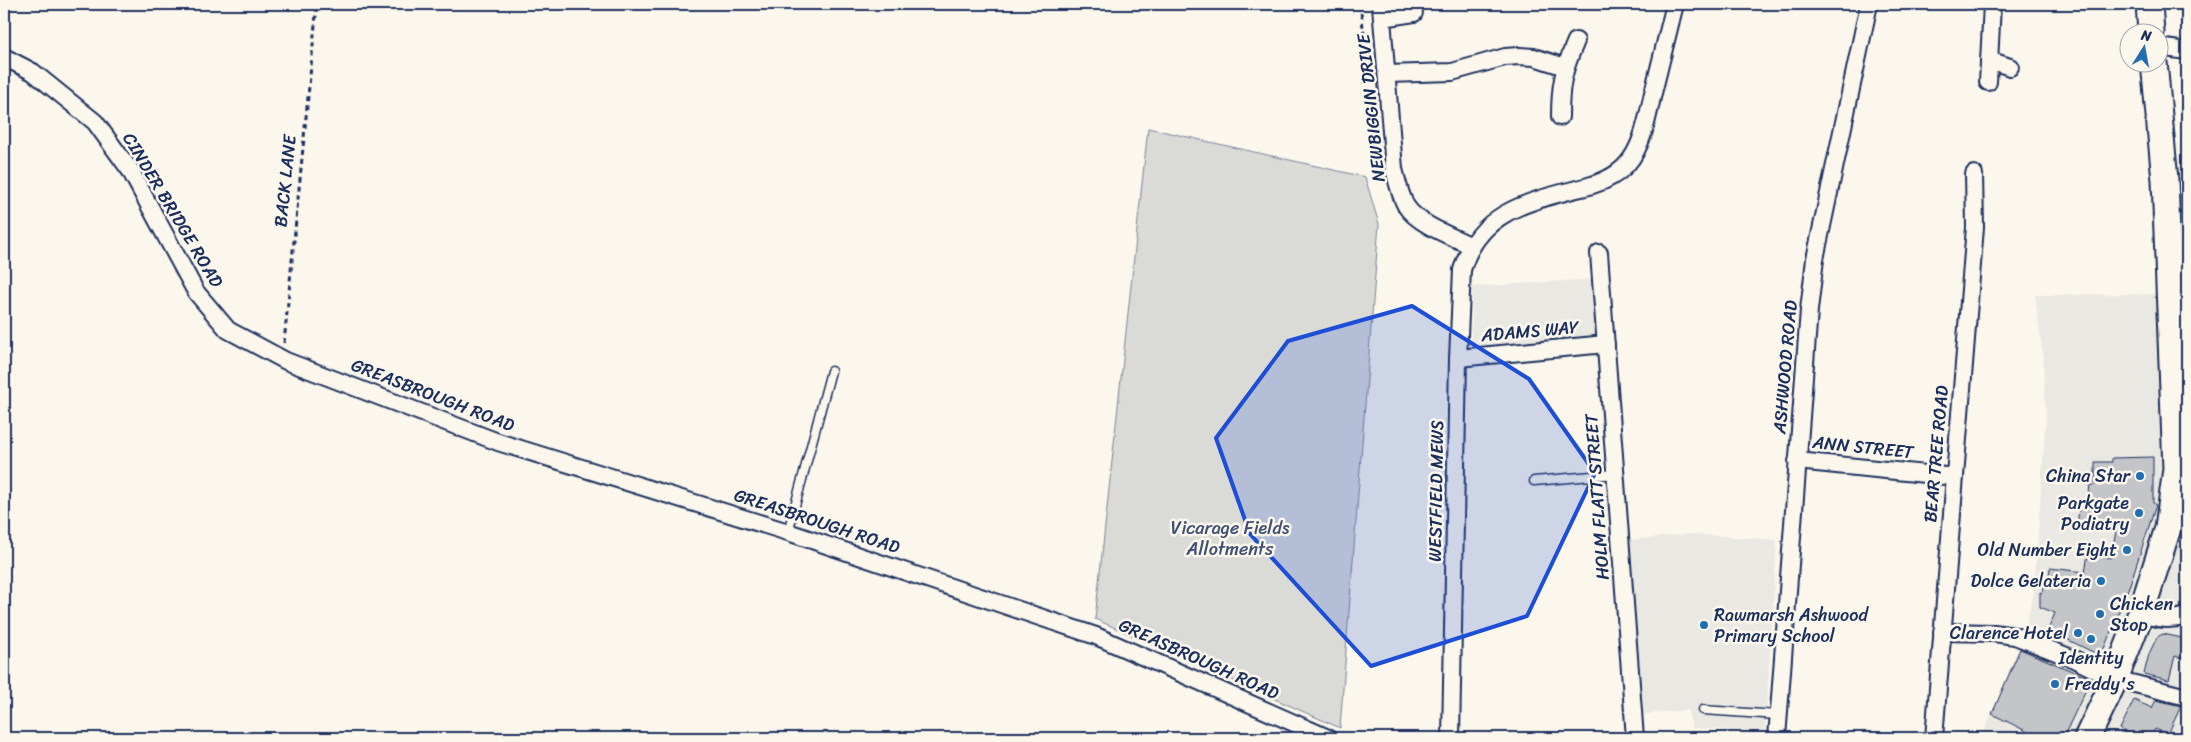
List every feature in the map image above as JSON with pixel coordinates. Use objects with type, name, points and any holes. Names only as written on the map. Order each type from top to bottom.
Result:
[{"type":"main road","points":[[2149,4],[2150,22]]},
{"type":"main road","points":[[2087,738],[2114,679],[2144,605],[2168,528],[2176,469],[2166,180],[2155,72]]},
{"type":"street","name":"WESTFIELD MEWS","points":[[1451,738],[1458,358],[1462,270],[1472,246],[1488,226],[1510,210],[1531,201],[1587,187],[1606,180],[1628,164],[1640,141],[1675,4]]},
{"type":"street","name":"ASHWOOD ROAD","points":[[1777,738],[1797,461],[1815,259],[1869,4]]},
{"type":"street","points":[[1988,82],[1992,4]]},
{"type":"street","name":"NEWBIGGIN DRIVE","points":[[1414,13],[1382,12],[1394,169],[1406,206],[1426,223],[1472,246]]},
{"type":"street","points":[[1560,117],[1560,86],[1565,66],[1576,41]]},
{"type":"street","points":[[2168,48],[2187,51]]},
{"type":"street","points":[[1387,74],[1452,72],[1505,57],[1519,56],[1534,57],[1565,66]]},
{"type":"street","name":"CINDER BRIDGE ROAD","points":[[4,57],[33,72],[94,122],[130,170],[196,292],[228,330],[286,361]]},
{"type":"street","points":[[1989,60],[2010,67]]},
{"type":"street","name":"BEAR TREE ROAD","points":[[1934,738],[1975,227],[1974,174]]},
{"type":"street","name":"HOLM FLATT STREET","points":[[1599,253],[1635,738]]},
{"type":"street","name":"ADAMS WAY","points":[[1458,358],[1606,344]]},
{"type":"street","name":"GREASBROUGH ROAD","points":[[286,361],[498,442],[788,532],[1096,636],[1325,737]]},
{"type":"street","name":"ANN STREET","points":[[1797,461],[1955,477]]},
{"type":"street","points":[[2144,605],[2156,619],[2178,619],[2187,616]]},
{"type":"street","points":[[1942,632],[1994,633],[2026,639],[2114,679],[2187,697]]},
{"type":"lane","points":[[788,532],[831,371]]},
{"type":"lane","points":[[1534,481],[1616,474]]},
{"type":"lane","points":[[1703,710],[1778,715]]},
{"type":"path","name":"BACK LANE","points":[[286,361],[284,335],[317,4]]},
{"type":"highlighted area","points":[[1412,306],[1529,379],[1595,473],[1527,616],[1371,666],[1250,534],[1216,438],[1288,341]]},
{"type":"shaded area","points":[[1593,279],[1598,339],[1471,348],[1472,287]]},
{"type":"shaded area","points":[[2171,294],[2187,441],[2187,731],[2185,738],[1982,738],[2022,638],[2034,593],[2046,415],[2043,356],[2035,295]]},
{"type":"shaded area","name":"Rawmarsh Ashwood Primary School","points":[[1690,534],[1777,540],[1765,732],[1692,728],[1688,710],[1644,714],[1629,540]]},
{"type":"green space","name":"Vicarage Fields Allotments","points":[[1148,128],[1365,177],[1379,224],[1340,728],[1095,619]]},
{"type":"building","points":[[2153,457],[2153,503],[2156,505],[2130,584],[2101,656],[2048,630],[2055,613],[2040,607],[2040,592],[2042,593],[2045,581],[2048,582],[2050,568],[2085,572],[2088,554],[2111,558],[2116,531],[2077,527],[2080,500],[2088,502],[2090,485],[2095,485],[2095,462],[2112,462],[2112,458]]},
{"type":"building","points":[[2163,634],[2187,639],[2187,655],[2183,654],[2182,658],[2175,656],[2169,680],[2144,674],[2149,654],[2157,637]]},
{"type":"building","points":[[2020,649],[2091,679],[2063,738],[2025,738],[2028,732],[1992,714]]},
{"type":"building","points":[[2134,700],[2152,708],[2156,700],[2181,706],[2168,734],[2155,729],[2150,738],[2140,738],[2120,729]]},
{"type":"place","name":"China Star","points":[[2140,476]]},
{"type":"place","name":"Parkgate Podiatry","points":[[2139,513]]},
{"type":"place","name":"Old Number Eight","points":[[2127,550]]},
{"type":"place","name":"Dolce Gelateria","points":[[2101,581]]},
{"type":"place","name":"Chicken Stop","points":[[2100,614]]},
{"type":"place","name":"Rawmarsh Ashwood Primary School","points":[[1704,625]]},
{"type":"place","name":"Clarence Hotel","points":[[2078,633]]},
{"type":"place","name":"Identity","points":[[2091,639]]},
{"type":"place","name":"Freddy's","points":[[2055,684]]}]
